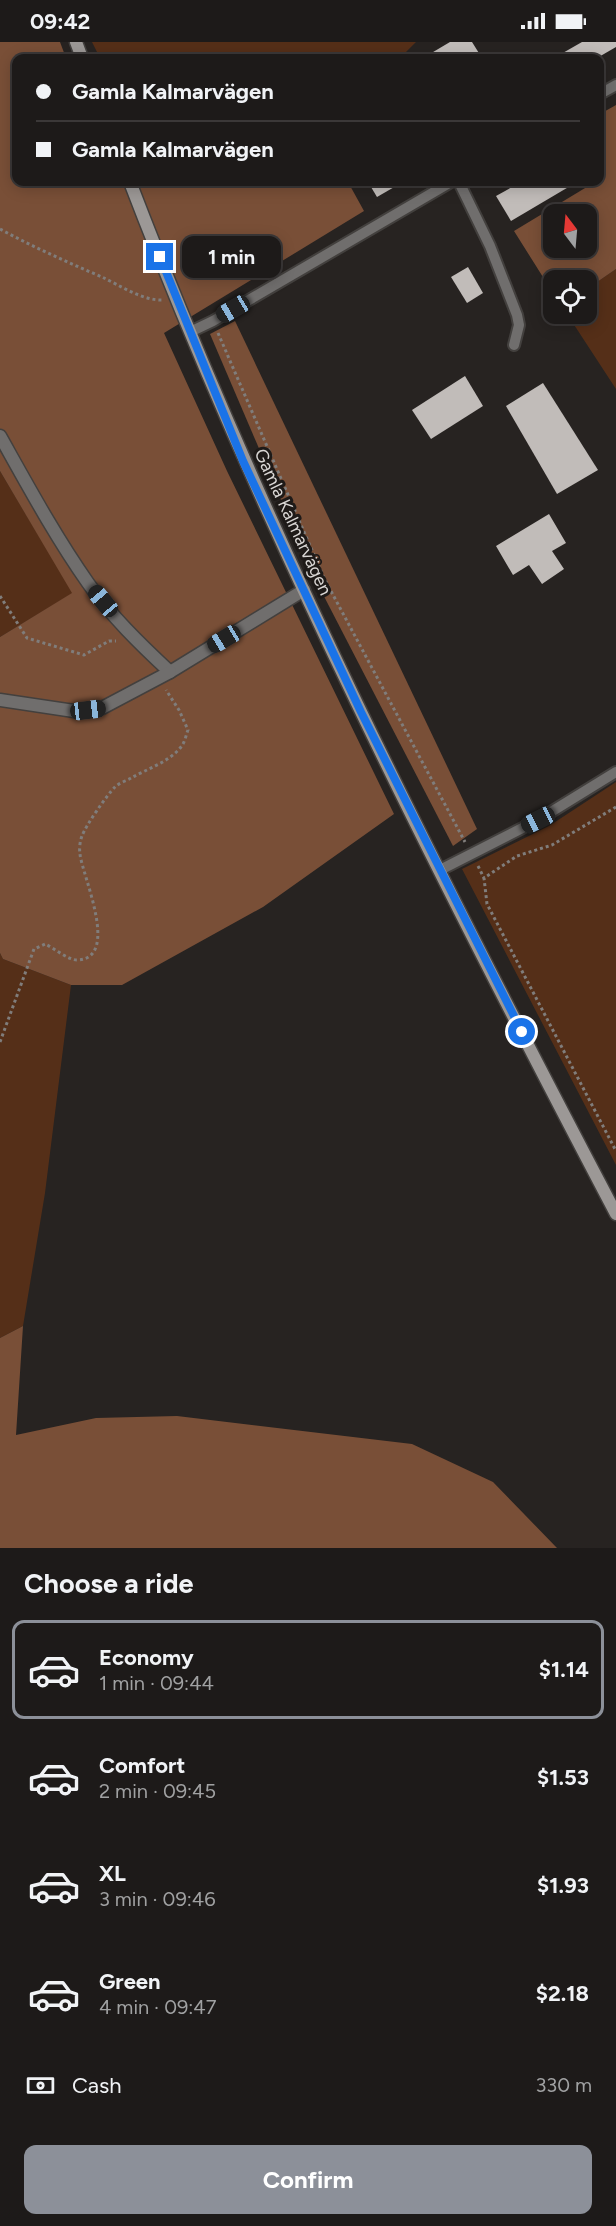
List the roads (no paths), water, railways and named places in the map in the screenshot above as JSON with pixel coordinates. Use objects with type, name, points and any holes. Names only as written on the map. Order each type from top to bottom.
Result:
[{"type":"street","name":"Gamla Kalmarvägen","points":[[132,186],[243,461],[361,712],[616,1214]]},
{"type":"street","points":[[0,436],[55,533],[90,585],[164,675]]},
{"type":"street","points":[[0,700],[74,711],[102,708],[164,675],[304,590]]},
{"type":"lane","points":[[190,332],[213,321],[444,186]]},
{"type":"lane","points":[[461,186],[490,246],[517,315],[519,325],[514,345]]},
{"type":"lane","points":[[440,870],[538,820],[616,772]]}]
